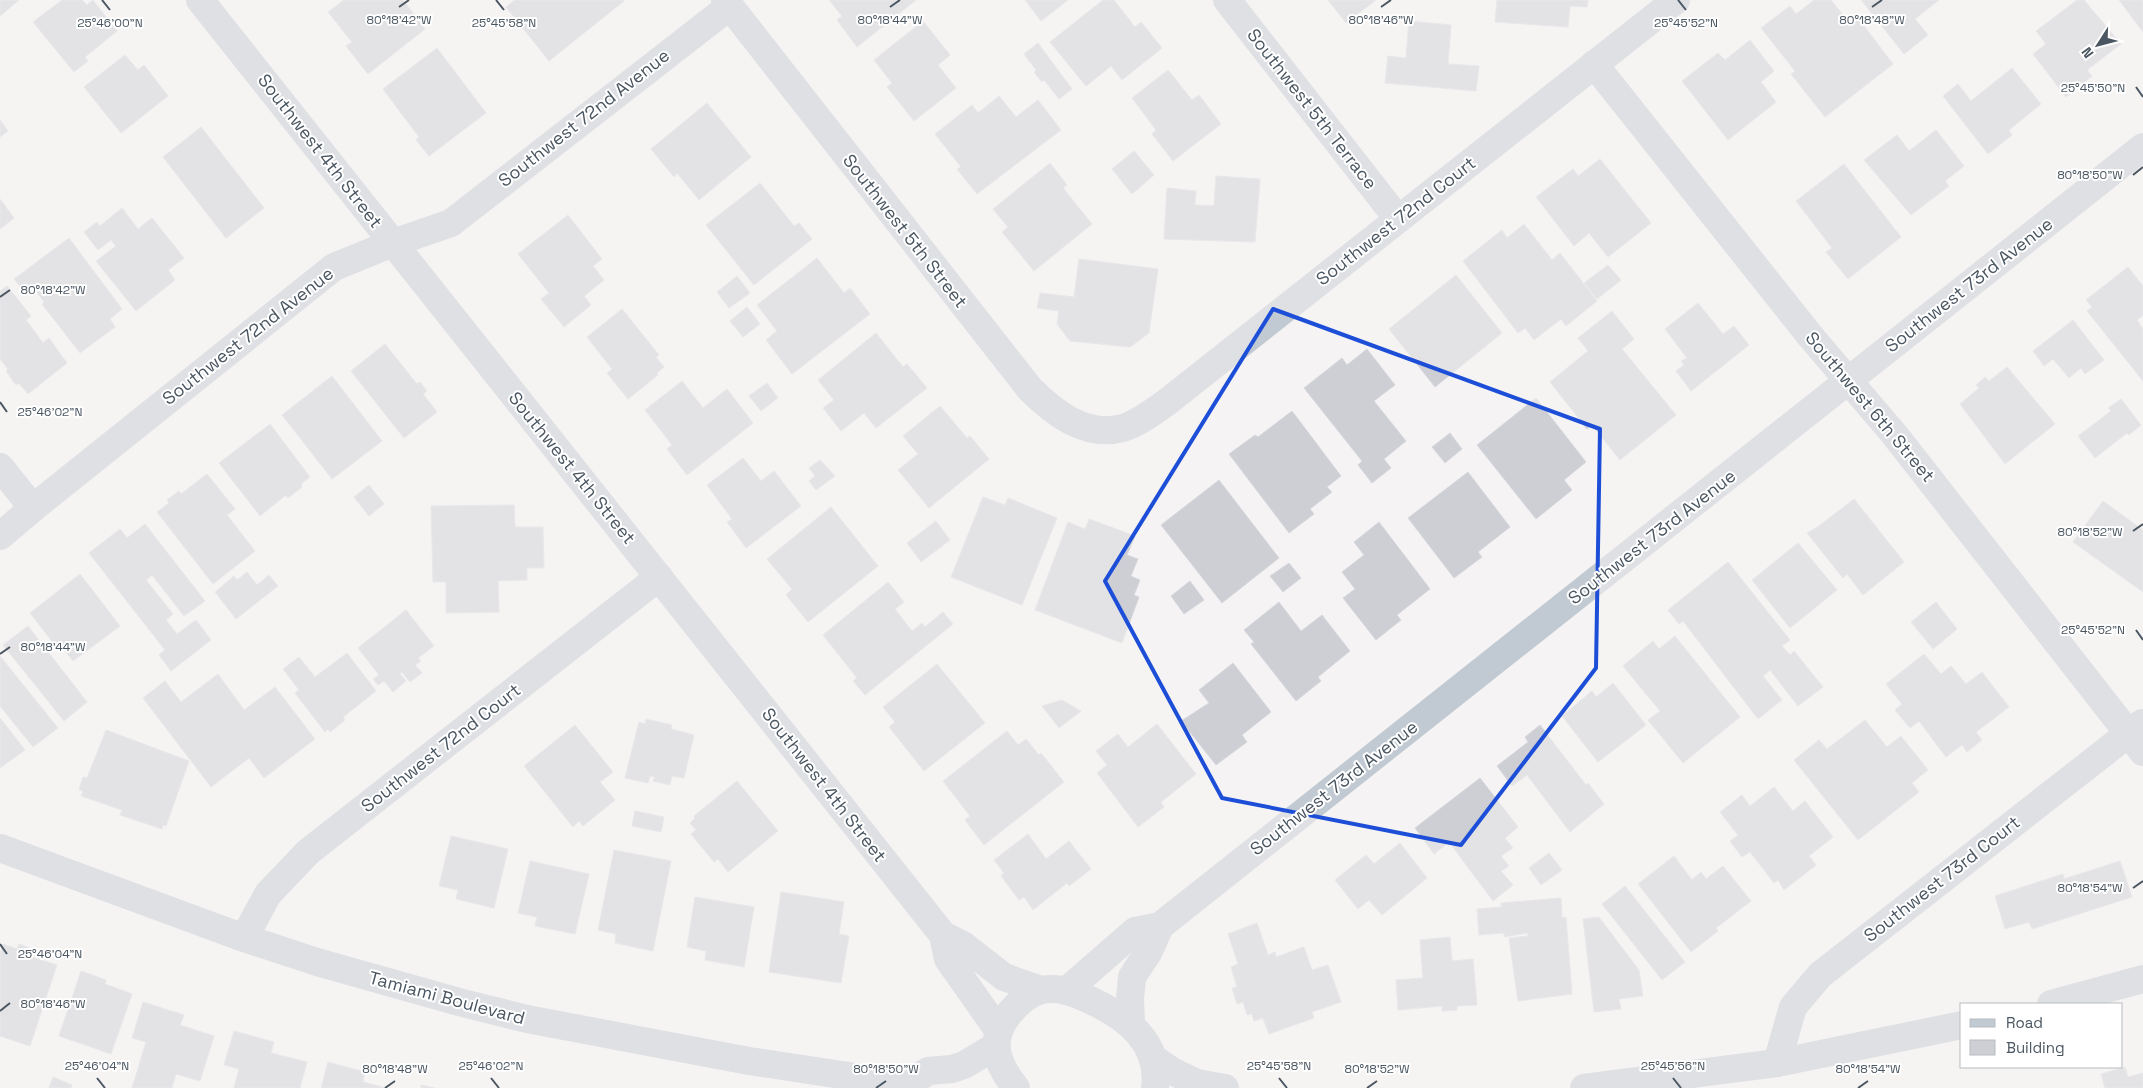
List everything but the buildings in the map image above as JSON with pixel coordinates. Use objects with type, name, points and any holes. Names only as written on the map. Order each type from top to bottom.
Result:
[{"type":"street","name":"Southwest 4th Street","points":[[200,0],[943,936],[948,959],[997,1038],[1003,1069],[1016,1088]]},
{"type":"street","name":"Southwest 5th Terrace","points":[[1226,0],[1398,219]]},
{"type":"street","name":"Southwest 72nd Court","points":[[1109,430],[1136,422],[1167,402],[1676,0]]},
{"type":"street","name":"Southwest 72nd Avenue","points":[[0,536],[32,508],[334,267],[393,243],[451,224],[727,3]]},
{"type":"street","name":"Southwest 5th Street","points":[[727,3],[1030,389],[1048,407],[1079,425],[1109,430]]},
{"type":"street","name":"Southwest 6th Street","points":[[1594,64],[1811,337],[1900,442],[2138,736]]},
{"type":"street","name":"Southwest 73rd Avenue","points":[[997,1038],[1006,1015],[1020,1001],[1054,990],[1136,931],[1160,926],[2143,147]]},
{"type":"street","points":[[0,467],[32,508]]},
{"type":"street","name":"Southwest 72nd Court","points":[[244,938],[268,894],[308,852],[659,577]]},
{"type":"street","name":"Southwest 73rd Court","points":[[1777,1063],[1793,1007],[1820,976],[2138,736]]},
{"type":"street","name":"Tamiami Boulevard","points":[[0,849],[244,938],[317,962],[390,984],[527,1019],[749,1061],[910,1086],[928,1071],[952,1069],[964,1065],[997,1038]]},
{"type":"street","name":"Southwest 73rd Avenue","points":[[1131,1024],[1130,999],[1132,977],[1149,951],[1160,926]]},
{"type":"street","name":"Southwest 4th Street","points":[[943,936],[963,945],[1004,977],[1054,990],[1100,1005],[1131,1024]]},
{"type":"street","points":[[2055,1003],[2143,979]]},
{"type":"street","points":[[1131,1024],[1144,1040],[1154,1058],[1156,1066],[1155,1088]]},
{"type":"street","points":[[1584,1088],[1777,1063],[1960,1025]]},
{"type":"street","points":[[1154,1058],[1172,1071],[1197,1082],[1225,1088]]},
{"type":"highlighted area","points":[[1273,309],[1600,429],[1596,668],[1461,845],[1222,798],[1105,581]]}]
